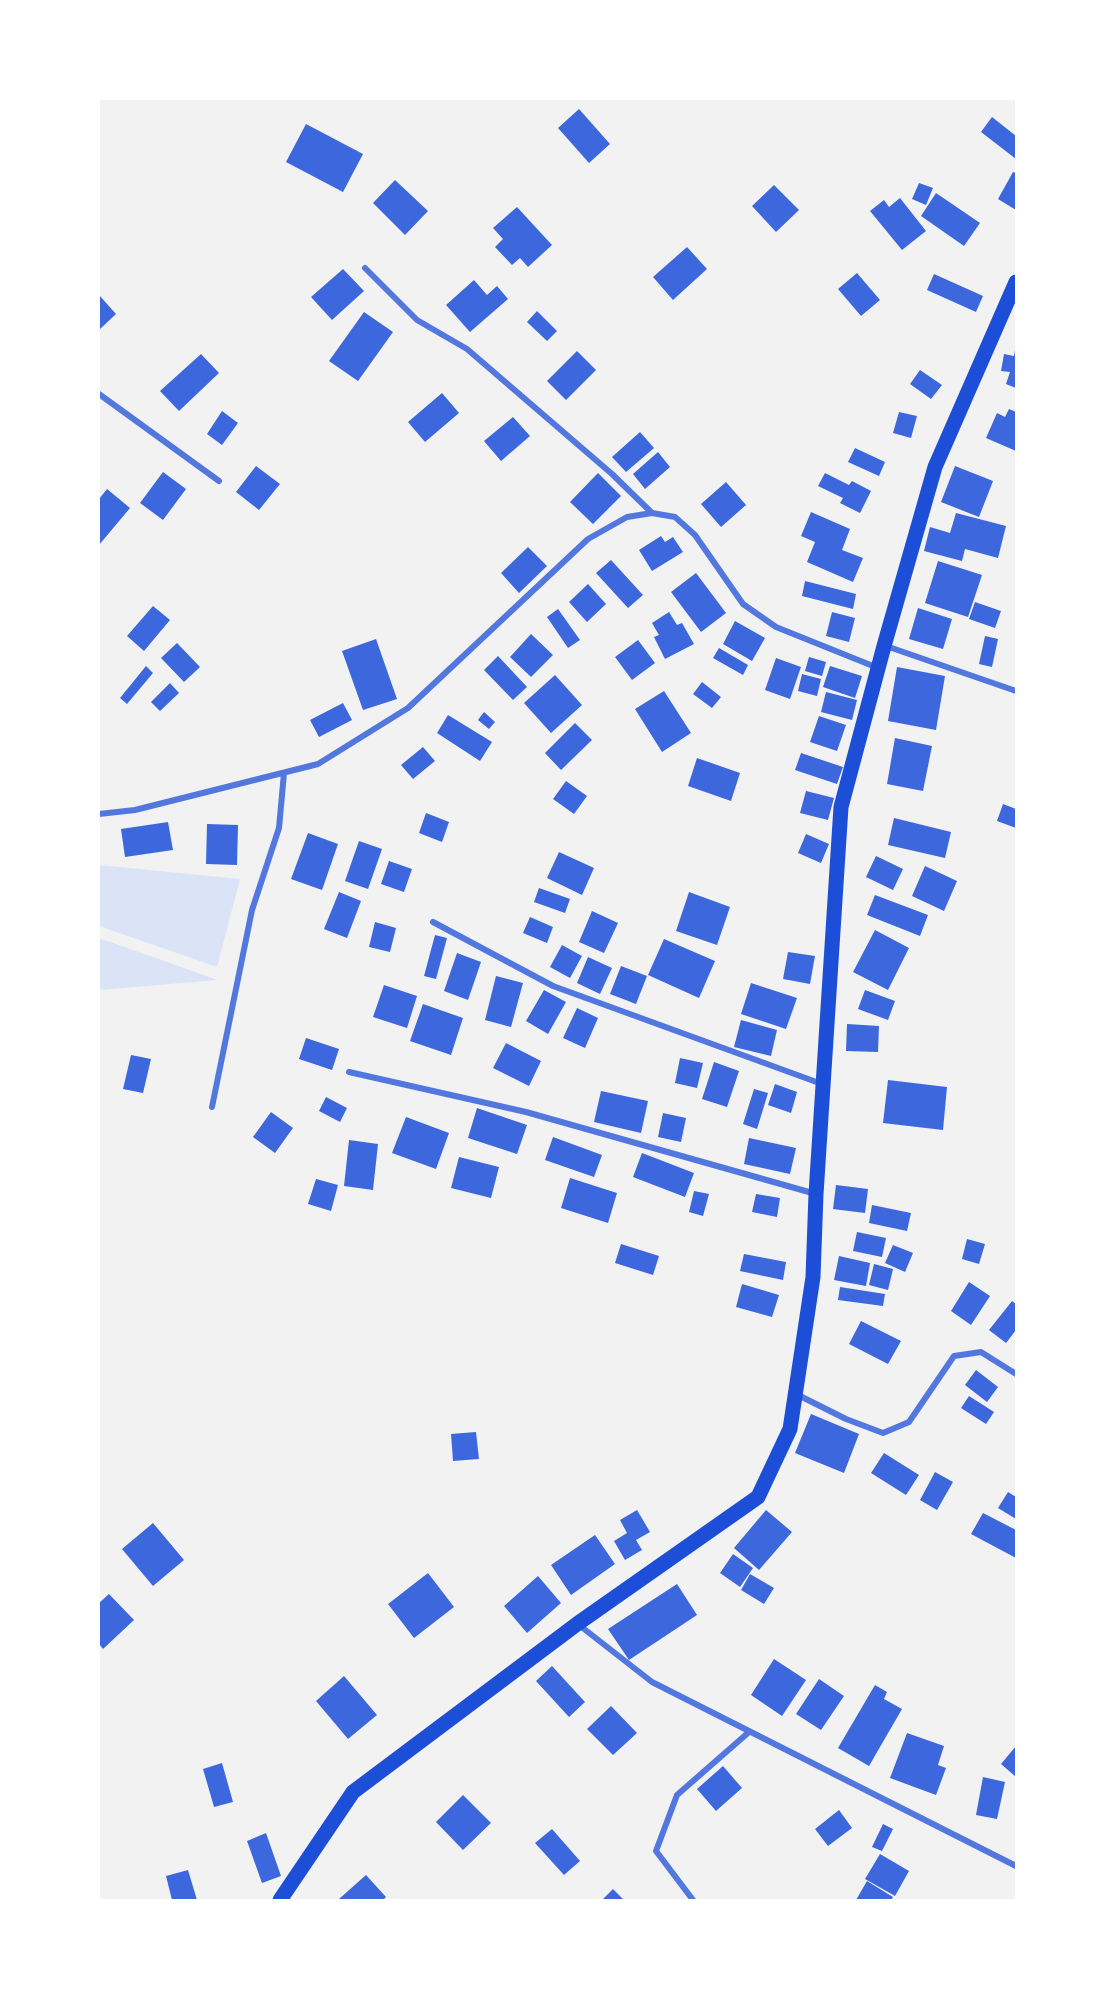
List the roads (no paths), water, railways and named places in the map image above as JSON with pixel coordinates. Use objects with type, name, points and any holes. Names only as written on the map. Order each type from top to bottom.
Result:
[{"type":"main road","points":[[280,1900],[353,1792],[577,1624],[758,1497],[790,1429],[813,1277],[816,1194],[841,807],[935,467],[1016,282]]},
{"type":"street","points":[[365,268],[417,320],[467,349],[612,474],[652,513]]},
{"type":"street","points":[[99,394],[219,481]]},
{"type":"street","points":[[99,814],[135,810],[318,764],[408,708],[588,539],[627,517],[652,513],[675,517],[695,535],[743,604],[776,627],[878,668]]},
{"type":"street","points":[[884,646],[1016,691]]},
{"type":"street","points":[[212,1107],[252,910],[279,828],[284,773]]},
{"type":"street","points":[[433,922],[553,986],[824,1084]]},
{"type":"street","points":[[349,1072],[526,1112],[816,1194]]},
{"type":"street","points":[[795,1394],[846,1419],[883,1433],[909,1422],[954,1356],[981,1352],[1016,1374]]},
{"type":"street","points":[[577,1624],[652,1682],[1016,1866]]},
{"type":"street","points":[[693,1900],[656,1851],[676,1795],[749,1732]]}]
